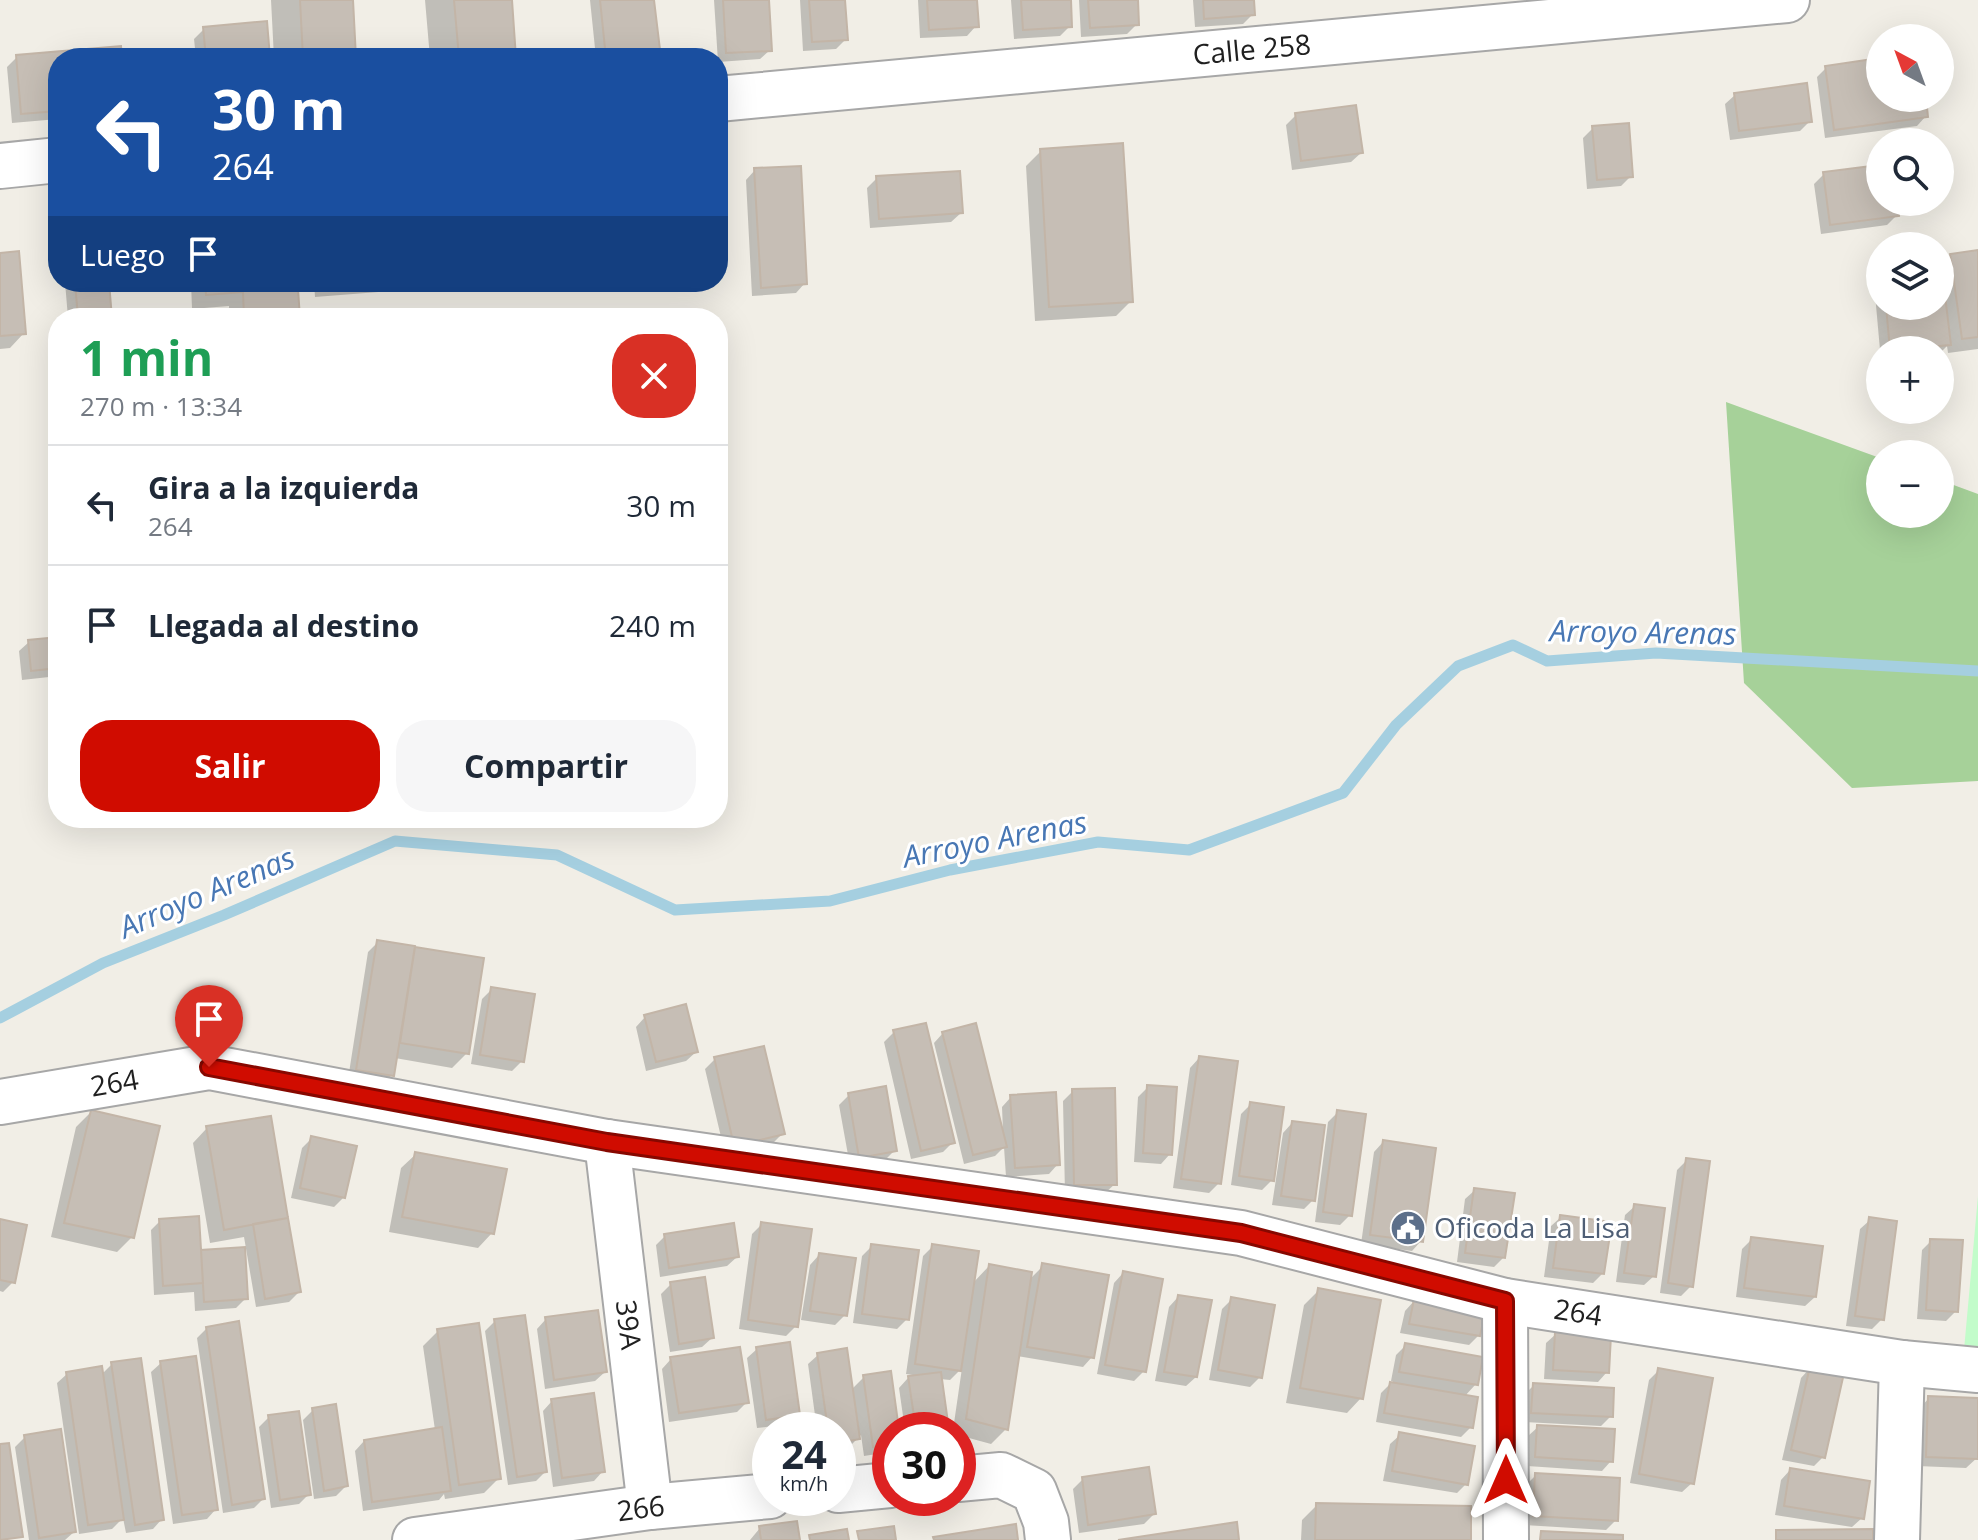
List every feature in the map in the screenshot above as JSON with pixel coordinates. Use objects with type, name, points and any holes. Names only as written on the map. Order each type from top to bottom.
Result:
[{"type":"street","name":"Calle 258","points":[[728,98],[1787,0]]},
{"type":"street","points":[[0,166],[48,161]]},
{"type":"street","name":"264","points":[[1,1102],[209,1067],[607,1142],[1241,1233],[1505,1301],[1902,1363],[1978,1370]]},
{"type":"street","name":"39A","points":[[607,1142],[650,1507]]},
{"type":"street","points":[[1505,1301],[1506,1540]]},
{"type":"street","points":[[1897,1540],[1902,1363]]},
{"type":"street","points":[[976,1477],[1001,1475],[1034,1491],[1046,1522],[1048,1540]]},
{"type":"street","name":"266","points":[[415,1540],[650,1507],[752,1498]]},
{"type":"green space","points":[[1726,402],[1866,453],[1866,528],[1954,528],[1954,485],[1978,494],[1978,781],[1852,788],[1744,683]]},
{"type":"green space","points":[[1978,1196],[1978,1352],[1964,1350]]},
{"type":"building","points":[[300,0],[353,0],[355,48],[302,48]]},
{"type":"building","points":[[454,0],[512,0],[515,48],[458,48]]},
{"type":"building","points":[[600,0],[654,0],[660,48],[605,48]]},
{"type":"building","points":[[723,0],[769,0],[772,51],[728,53]]},
{"type":"building","points":[[809,0],[845,0],[848,40],[812,42]]},
{"type":"building","points":[[927,0],[977,0],[979,27],[929,30]]},
{"type":"building","points":[[1021,0],[1071,0],[1072,27],[1023,30]]},
{"type":"building","points":[[1088,0],[1138,0],[1139,25],[1090,28]]},
{"type":"building","points":[[1203,0],[1254,0],[1255,15],[1204,19]]},
{"type":"building","points":[[267,21],[269,48],[205,48],[203,27]]},
{"type":"building","points":[[48,52],[48,112],[21,114],[16,55]]},
{"type":"building","points":[[1866,60],[1866,112],[1927,112],[1928,117],[1834,130],[1825,66]]},
{"type":"building","points":[[1807,83],[1812,122],[1739,131],[1734,93]]},
{"type":"building","points":[[1356,105],[1363,153],[1301,161],[1295,113]]},
{"type":"building","points":[[1629,123],[1633,177],[1597,180],[1592,126]]},
{"type":"building","points":[[1123,143],[1133,302],[1049,307],[1040,149]]},
{"type":"building","points":[[801,166],[807,284],[761,288],[754,168]]},
{"type":"building","points":[[1866,167],[1866,216],[1899,216],[1830,225],[1823,172]]},
{"type":"building","points":[[960,171],[963,213],[879,219],[876,176]]},
{"type":"building","points":[[1978,250],[1978,337],[1962,339],[1954,282],[1954,253]]},
{"type":"building","points":[[19,251],[26,334],[0,336],[0,253]]},
{"type":"building","points":[[76,292],[110,292],[111,308],[77,308]]},
{"type":"building","points":[[206,292],[243,292],[206,295]]},
{"type":"building","points":[[243,292],[298,292],[299,308],[244,308]]},
{"type":"building","points":[[1887,320],[1948,320],[1950,336],[1889,336]]},
{"type":"building","points":[[48,638],[48,669],[31,671],[28,640]]},
{"type":"building","points":[[377,940],[415,946],[394,1076],[356,1070]]},
{"type":"building","points":[[415,947],[484,958],[469,1054],[400,1043]]},
{"type":"building","points":[[491,987],[535,994],[524,1062],[480,1055]]},
{"type":"building","points":[[686,1004],[698,1052],[656,1062],[644,1015]]},
{"type":"building","points":[[926,1023],[955,1143],[921,1151],[893,1030]]},
{"type":"building","points":[[976,1023],[1007,1147],[973,1155],[942,1032]]},
{"type":"building","points":[[764,1046],[785,1134],[734,1146],[714,1057]]},
{"type":"building","points":[[1199,1056],[1238,1061],[1221,1184],[1181,1179]]},
{"type":"building","points":[[1147,1085],[1177,1087],[1172,1155],[1143,1153]]},
{"type":"building","points":[[886,1086],[897,1151],[859,1158],[848,1093]]},
{"type":"building","points":[[1115,1088],[1117,1185],[1074,1185],[1072,1089]]},
{"type":"building","points":[[1056,1092],[1060,1165],[1015,1168],[1010,1095]]},
{"type":"building","points":[[1250,1102],[1284,1107],[1274,1181],[1239,1176]]},
{"type":"building","points":[[91,1110],[160,1126],[134,1238],[64,1223]]},
{"type":"building","points":[[1337,1110],[1366,1114],[1352,1216],[1323,1212]]},
{"type":"building","points":[[271,1116],[288,1218],[224,1230],[206,1126]]},
{"type":"building","points":[[1292,1121],[1325,1125],[1315,1201],[1281,1196]]},
{"type":"building","points":[[311,1136],[357,1146],[345,1198],[300,1188]]},
{"type":"building","points":[[1383,1140],[1436,1148],[1423,1242],[1370,1235]]},
{"type":"building","points":[[415,1152],[507,1169],[494,1234],[402,1217]]},
{"type":"building","points":[[1686,1158],[1710,1161],[1693,1287],[1668,1283]]},
{"type":"building","points":[[1474,1188],[1515,1193],[1505,1258],[1465,1253]]},
{"type":"building","points":[[1634,1204],[1665,1208],[1656,1277],[1624,1273]]},
{"type":"building","points":[[1560,1215],[1612,1222],[1604,1274],[1553,1268]]},
{"type":"building","points":[[199,1216],[203,1283],[163,1286],[159,1219]]},
{"type":"building","points":[[1869,1217],[1897,1221],[1884,1320],[1855,1316]]},
{"type":"building","points":[[288,1218],[301,1292],[265,1299],[253,1224]]},
{"type":"building","points":[[0,1219],[27,1225],[15,1283],[0,1280]]},
{"type":"building","points":[[761,1222],[812,1229],[798,1327],[748,1320]]},
{"type":"building","points":[[734,1223],[739,1257],[669,1268],[664,1234]]},
{"type":"building","points":[[1751,1237],[1823,1246],[1816,1297],[1744,1288]]},
{"type":"building","points":[[1930,1239],[1963,1240],[1958,1312],[1926,1310]]},
{"type":"building","points":[[871,1244],[919,1250],[909,1320],[862,1314]]},
{"type":"building","points":[[932,1244],[979,1251],[961,1371],[915,1364]]},
{"type":"building","points":[[245,1247],[248,1299],[204,1302],[201,1250]]},
{"type":"building","points":[[819,1253],[856,1258],[847,1316],[810,1311]]},
{"type":"building","points":[[1042,1263],[1109,1275],[1094,1358],[1027,1347]]},
{"type":"building","points":[[989,1264],[1032,1272],[1008,1430],[976,1422],[976,1412],[967,1412]]},
{"type":"building","points":[[1123,1271],[1163,1279],[1146,1372],[1105,1365]]},
{"type":"building","points":[[705,1277],[714,1338],[679,1344],[670,1282]]},
{"type":"building","points":[[1318,1288],[1381,1300],[1363,1399],[1300,1388]]},
{"type":"building","points":[[1178,1295],[1212,1300],[1197,1377],[1164,1372]]},
{"type":"building","points":[[1231,1297],[1275,1305],[1262,1378],[1218,1370]]},
{"type":"building","points":[[1414,1299],[1485,1312],[1480,1336],[1409,1324]]},
{"type":"building","points":[[598,1310],[607,1372],[554,1380],[545,1317]]},
{"type":"building","points":[[525,1315],[547,1472],[517,1477],[494,1319]]},
{"type":"building","points":[[239,1321],[265,1499],[232,1505],[206,1327]]},
{"type":"building","points":[[479,1323],[501,1479],[459,1485],[437,1329]]},
{"type":"building","points":[[1555,1332],[1611,1335],[1609,1373],[1553,1370]]},
{"type":"building","points":[[790,1342],[800,1412],[765,1412],[756,1347]]},
{"type":"building","points":[[1405,1343],[1483,1357],[1478,1385],[1399,1372]]},
{"type":"building","points":[[740,1347],[749,1403],[679,1413],[670,1357]]},
{"type":"building","points":[[847,1348],[860,1439],[856,1440],[856,1412],[825,1412],[817,1353]]},
{"type":"building","points":[[196,1356],[218,1510],[182,1515],[160,1361]]},
{"type":"building","points":[[141,1358],[164,1520],[135,1525],[111,1362]]},
{"type":"building","points":[[102,1366],[124,1520],[88,1525],[66,1372]]},
{"type":"building","points":[[1810,1366],[1844,1373],[1825,1458],[1791,1450]]},
{"type":"building","points":[[1658,1368],[1713,1378],[1694,1484],[1639,1474]]},
{"type":"building","points":[[891,1371],[897,1412],[872,1412],[872,1440],[863,1375]]},
{"type":"building","points":[[941,1372],[947,1412],[913,1412],[908,1376]]},
{"type":"building","points":[[1390,1382],[1478,1397],[1473,1428],[1384,1413]]},
{"type":"building","points":[[1533,1383],[1614,1388],[1613,1417],[1531,1413]]},
{"type":"building","points":[[594,1393],[605,1472],[562,1478],[551,1399]]},
{"type":"building","points":[[1928,1396],[1978,1398],[1978,1459],[1926,1457]]},
{"type":"building","points":[[336,1404],[348,1486],[324,1491],[312,1408]]},
{"type":"building","points":[[299,1411],[311,1495],[280,1500],[268,1415]]},
{"type":"building","points":[[1537,1425],[1615,1429],[1613,1462],[1535,1457]]},
{"type":"building","points":[[442,1427],[451,1491],[372,1502],[364,1440]]},
{"type":"building","points":[[61,1429],[76,1532],[39,1538],[24,1435]]},
{"type":"building","points":[[1399,1432],[1475,1446],[1468,1485],[1392,1471]]},
{"type":"building","points":[[9,1443],[23,1537],[0,1540],[0,1444]]},
{"type":"building","points":[[1149,1467],[1156,1514],[1088,1525],[1082,1477]]},
{"type":"building","points":[[1790,1468],[1870,1481],[1864,1519],[1784,1506]]},
{"type":"building","points":[[1535,1473],[1620,1478],[1618,1521],[1533,1516]]},
{"type":"building","points":[[1316,1503],[1471,1506],[1471,1540],[1315,1540]]},
{"type":"building","points":[[797,1521],[800,1540],[761,1540],[759,1526]]},
{"type":"building","points":[[1237,1522],[1239,1540],[1118,1540]]},
{"type":"building","points":[[1016,1524],[1018,1540],[934,1540],[933,1537]]},
{"type":"building","points":[[894,1526],[896,1540],[859,1540],[857,1531]]},
{"type":"building","points":[[847,1529],[849,1540],[810,1540],[809,1535]]},
{"type":"building","points":[[1873,1529],[1873,1540],[1776,1540],[1776,1530]]},
{"type":"building","points":[[1541,1531],[1623,1535],[1623,1540],[1540,1540]]},
{"type":"waterway","name":"Arroyo Arenas","points":[[0,1018],[103,963],[395,841],[557,855],[675,910],[830,901],[950,870],[1098,842],[1189,850],[1343,793],[1396,725],[1458,666],[1513,645],[1547,661],[1656,653],[1978,671]]},
{"type":"place","name":"Oficoda La Lisa","points":[[1408,1228]]},
{"type":"route","points":[[209,1067],[607,1142],[1241,1233],[1505,1301],[1506,1480]]}]
